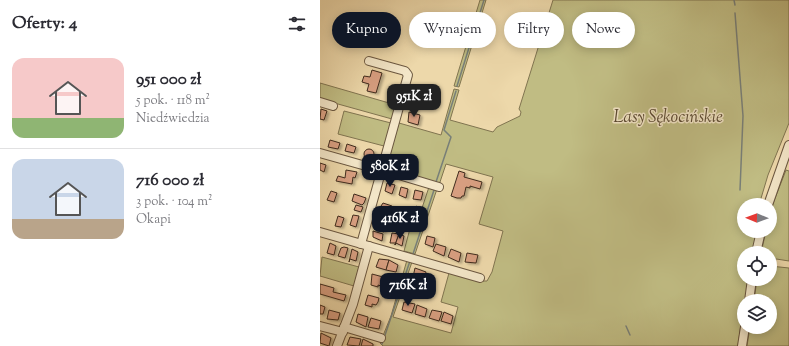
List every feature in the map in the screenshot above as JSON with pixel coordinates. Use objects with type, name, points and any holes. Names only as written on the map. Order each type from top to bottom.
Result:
[{"type":"street","points":[[337,346],[353,304],[382,170],[408,74],[405,71],[369,61]]},
{"type":"street","points":[[320,102],[333,106]]},
{"type":"street","points":[[770,198],[789,145]]},
{"type":"street","points":[[320,153],[373,168]]},
{"type":"street","points":[[382,170],[439,187]]},
{"type":"street","points":[[320,232],[480,278]]},
{"type":"street","points":[[320,326],[381,338]]},
{"type":"street","points":[[742,346],[744,334]]},
{"type":"green space","points":[[480,0],[486,0],[482,12],[476,12]]},
{"type":"green space","name":"Lasy Sękocińskie","points":[[553,0],[789,0],[789,123],[768,175],[761,198],[737,198],[737,238],[757,238],[755,246],[737,246],[737,286],[748,286],[747,294],[737,294],[737,334],[740,334],[738,346],[383,346],[380,343],[391,316],[407,260],[412,262],[393,317],[451,333],[458,307],[441,302],[449,273],[479,281],[487,281],[492,272],[503,231],[479,224],[493,177],[446,164],[439,185],[390,170],[387,164],[399,123],[441,135],[454,89],[459,90],[450,120],[493,132],[497,127],[520,116],[521,112],[519,109],[538,48],[564,48],[564,12],[549,12]]},
{"type":"green space","points":[[465,48],[471,48],[459,87],[454,86]]},
{"type":"green space","points":[[320,83],[396,105],[392,119],[320,99]]},
{"type":"green space","points":[[344,111],[391,123],[377,175],[373,171],[375,165],[380,162],[384,146],[338,134]]},
{"type":"green space","points":[[786,170],[789,171],[789,261],[777,259],[777,246],[763,246],[764,238],[777,238],[777,198],[775,198]]},
{"type":"green space","points":[[429,187],[437,189],[415,254],[404,251],[416,206],[422,208]]},
{"type":"green space","points":[[322,257],[359,267],[354,286],[320,276]]},
{"type":"green space","points":[[777,267],[789,268],[789,346],[747,346],[749,334],[777,334],[777,294],[755,294],[756,286],[777,286]]},
{"type":"building","points":[[372,70],[382,73],[376,93],[367,91],[369,84],[362,82],[364,76],[370,77]]},
{"type":"building","points":[[321,109],[327,111],[324,120],[320,119]]},
{"type":"building","points":[[409,112],[420,115],[418,125],[408,122]]},
{"type":"building","points":[[330,140],[340,143],[338,149],[328,147]]},
{"type":"building","points":[[347,144],[356,147],[354,153],[345,151]]},
{"type":"building","points":[[367,149],[371,149],[373,150],[373,158],[367,159],[364,156],[364,152]]},
{"type":"building","points":[[320,163],[326,165],[324,172],[320,170]]},
{"type":"building","points":[[346,170],[357,172],[355,178],[353,177],[352,184],[336,181],[338,176],[345,178]]},
{"type":"building","points":[[459,171],[465,173],[464,177],[482,182],[480,189],[470,186],[470,188],[466,187],[464,196],[461,198],[451,196]]},
{"type":"building","points":[[387,183],[395,185],[392,194],[385,191]]},
{"type":"building","points":[[401,187],[408,189],[406,198],[399,195]]},
{"type":"building","points":[[415,190],[423,192],[421,200],[413,199]]},
{"type":"building","points":[[331,191],[337,193],[334,202],[327,200]]},
{"type":"building","points":[[354,194],[366,198],[362,205],[352,201]]},
{"type":"building","points":[[383,203],[392,206],[389,212],[379,209]]},
{"type":"building","points":[[356,205],[363,207],[361,212],[354,210]]},
{"type":"building","points":[[399,210],[404,213],[405,211],[402,222],[396,220]]},
{"type":"building","points":[[379,211],[389,214],[387,221],[379,218]]},
{"type":"building","points":[[405,211],[405,213],[411,213],[408,223],[402,222]]},
{"type":"building","points":[[353,215],[359,216],[356,227],[350,225]]},
{"type":"building","points":[[338,216],[344,218],[341,227],[335,226]]},
{"type":"building","points":[[377,223],[386,225],[384,232],[374,229]]},
{"type":"building","points":[[373,231],[383,234],[382,241],[373,237]]},
{"type":"building","points":[[392,233],[399,234],[396,243],[390,243]]},
{"type":"building","points":[[399,234],[404,236],[402,246],[396,243],[395,245]]},
{"type":"building","points":[[427,236],[435,238],[433,247],[425,244]]},
{"type":"building","points":[[330,243],[336,246],[334,255],[327,253]]},
{"type":"building","points":[[436,244],[446,247],[444,256],[433,251]]},
{"type":"building","points":[[341,248],[348,248],[345,258],[338,256]]},
{"type":"building","points":[[352,249],[358,252],[356,261],[350,259],[349,262]]},
{"type":"building","points":[[451,249],[461,253],[459,262],[448,257]]},
{"type":"building","points":[[467,253],[478,255],[476,263],[465,262]]},
{"type":"building","points":[[379,259],[389,260],[386,270],[376,267]]},
{"type":"building","points":[[389,260],[398,265],[396,272],[386,270]]},
{"type":"building","points":[[415,268],[426,272],[424,280],[413,277]]},
{"type":"building","points":[[372,274],[383,277],[381,286],[378,285],[378,287],[371,285]]},
{"type":"building","points":[[320,284],[334,288],[333,292],[346,295],[344,301],[320,294]]},
{"type":"building","points":[[368,295],[379,298],[376,305],[372,304],[372,307],[365,305]]},
{"type":"building","points":[[404,302],[415,304],[412,313],[402,310]]},
{"type":"building","points":[[320,305],[325,307],[323,314],[320,314]]},
{"type":"building","points":[[417,305],[427,309],[425,317],[415,314]]},
{"type":"building","points":[[329,310],[340,313],[338,320],[327,319]]},
{"type":"building","points":[[432,310],[442,312],[439,321],[429,318]]},
{"type":"building","points":[[444,312],[453,316],[451,324],[441,321]]},
{"type":"building","points":[[358,314],[368,317],[366,327],[356,322]]},
{"type":"building","points":[[371,318],[381,321],[379,329],[368,327]]},
{"type":"building","points":[[321,333],[331,338],[329,346],[320,343]]},
{"type":"building","points":[[350,337],[361,339],[359,346],[347,345]]},
{"type":"building","points":[[363,339],[373,344],[373,346],[361,346]]},
{"type":"waterway","points":[[457,86],[484,0]]},
{"type":"waterway","points":[[734,0],[735,5]]},
{"type":"waterway","points":[[735,13],[743,116],[740,190]]},
{"type":"waterway","points":[[436,182],[451,137],[444,130],[456,91]]},
{"type":"waterway","points":[[413,254],[434,190]]},
{"type":"waterway","points":[[382,344],[410,261]]},
{"type":"waterway","points":[[626,326],[630,335]]}]
